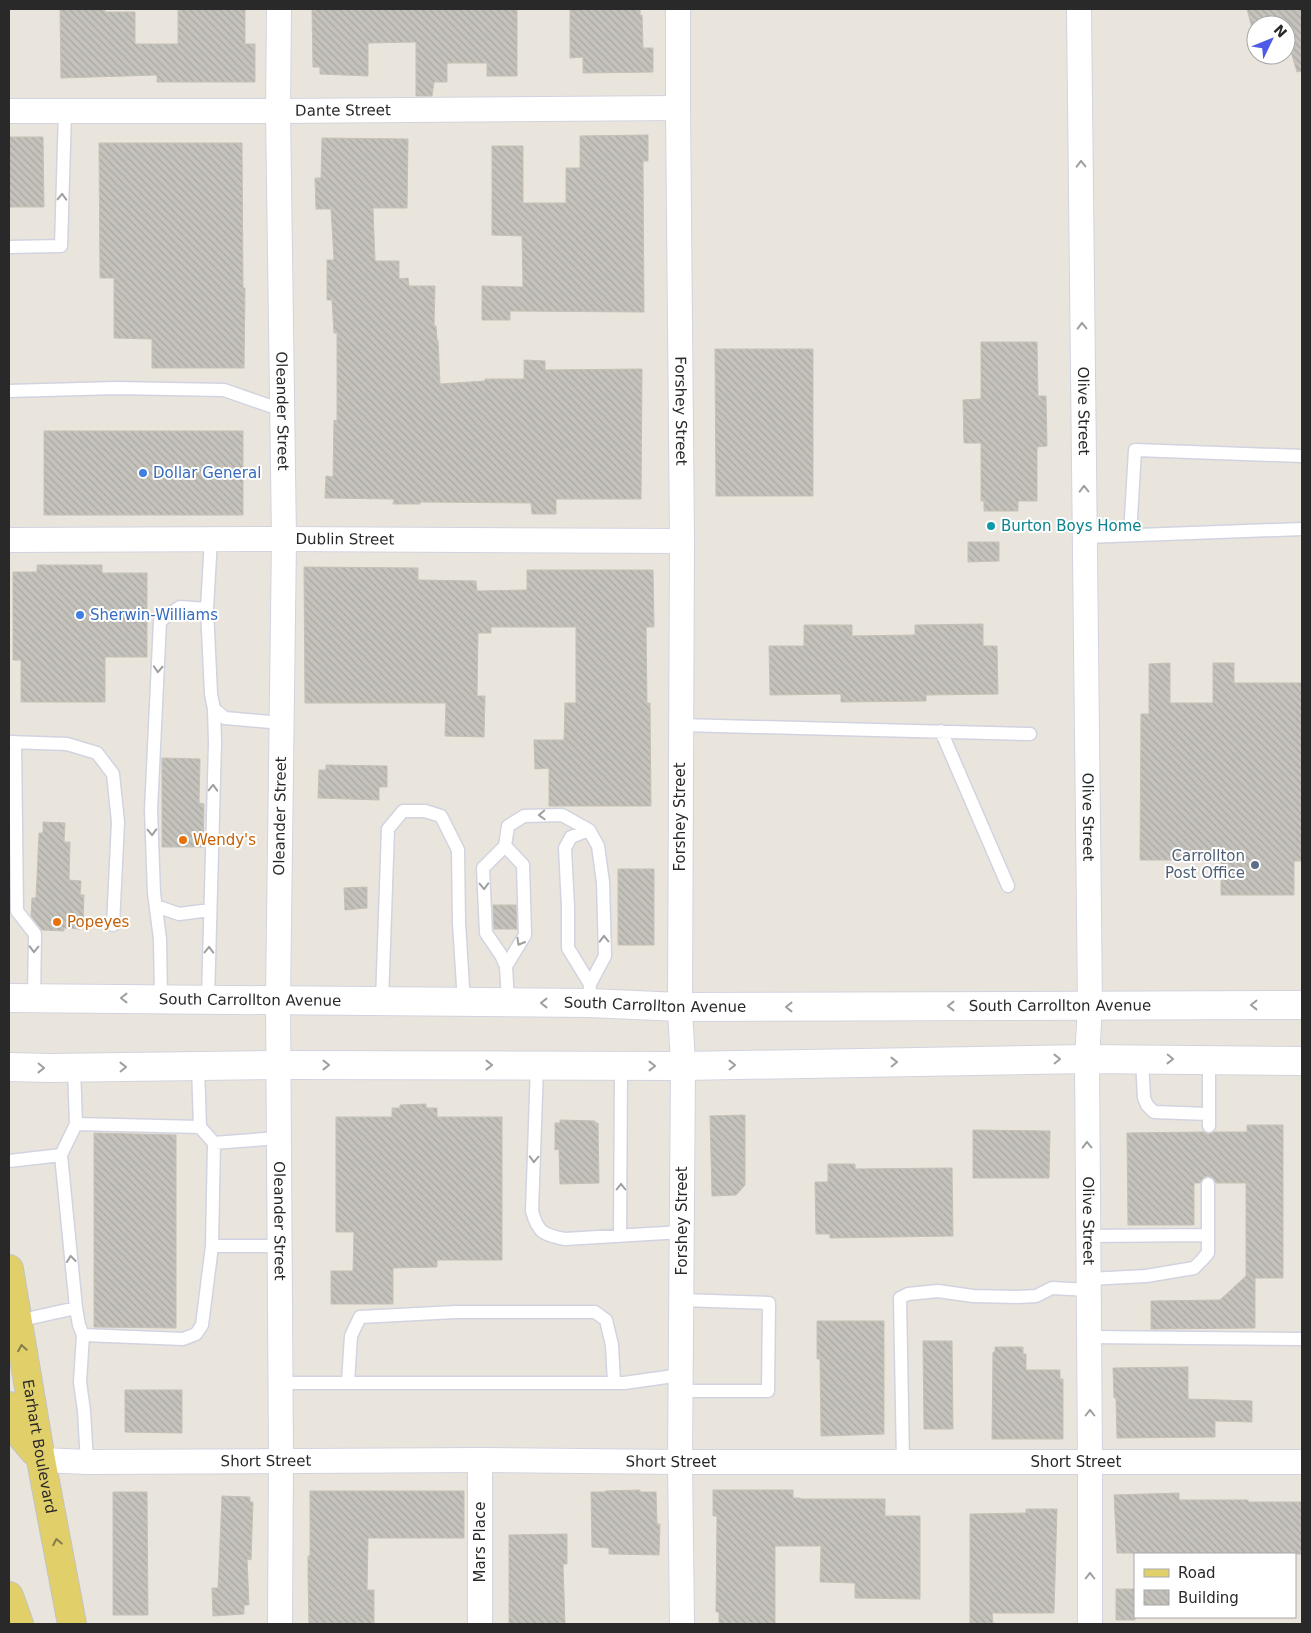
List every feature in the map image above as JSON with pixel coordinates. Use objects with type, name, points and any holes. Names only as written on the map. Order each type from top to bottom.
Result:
[{"type":"main road","name":"South Carrollton Avenue","points":[[21,998],[278,999],[508,1003],[589,994],[680,1007],[1302,1005]]},
{"type":"main road","points":[[9,1067],[277,1065],[683,1066],[1087,1059],[1302,1061]]},
{"type":"main road","name":"Earhart Boulevard","points":[[9,1269],[41,1460],[72,1624]]},
{"type":"main road","points":[[9,1406],[23,1438],[41,1460]]},
{"type":"main road","points":[[55,1624],[60,1616],[65,1582]]},
{"type":"main road","points":[[9,1596],[19,1624]]},
{"type":"street","name":"Oleander Street","points":[[279,9],[278,111],[284,539],[277,1065],[281,1460],[280,1624]]},
{"type":"street","name":"Forshey Street","points":[[678,9],[682,541],[680,1007],[683,1066],[680,1462],[682,1624]]},
{"type":"street","name":"Olive Street","points":[[1079,9],[1090,1006],[1087,1059],[1090,1337],[1090,1624]]},
{"type":"street","name":"Dante Street","points":[[9,110],[278,111],[678,108]]},
{"type":"street","name":"Dublin Street","points":[[9,540],[682,541]]},
{"type":"street","name":"Short Street","points":[[41,1460],[87,1462],[281,1460],[1302,1462]]},
{"type":"street","name":"Mars Place","points":[[480,1460],[480,1624]]},
{"type":"lane","points":[[9,247],[60,246],[65,111]]},
{"type":"lane","points":[[9,391],[116,388],[224,390],[282,410]]},
{"type":"lane","points":[[1130,535],[1135,450],[1302,456]]},
{"type":"lane","points":[[1084,537],[1302,529]]},
{"type":"lane","points":[[208,999],[214,743],[214,709],[211,694],[208,609],[212,539]]},
{"type":"lane","points":[[161,999],[160,939],[156,906],[151,810],[160,621],[180,607],[208,609]]},
{"type":"lane","points":[[214,709],[225,718],[281,722]]},
{"type":"lane","points":[[681,725],[1030,734]]},
{"type":"lane","points":[[940,731],[1008,886]]},
{"type":"lane","points":[[21,998],[35,934],[13,907],[12,742],[67,744],[97,753],[114,774],[118,822],[113,925]]},
{"type":"lane","points":[[382,1001],[388,829],[403,811],[425,811],[441,816],[458,850],[459,923],[464,1002]]},
{"type":"lane","points":[[508,1003],[506,966],[486,933],[483,868],[505,846],[508,826],[524,816],[562,815],[589,830],[598,846],[603,882],[605,956],[589,994]]},
{"type":"lane","points":[[589,830],[571,837],[565,848],[568,948],[589,994]]},
{"type":"lane","points":[[505,846],[523,865],[525,935],[506,966]]},
{"type":"lane","points":[[156,906],[179,914],[210,910]]},
{"type":"lane","points":[[1142,1059],[1144,1098],[1147,1105],[1154,1112],[1209,1120],[1209,1060]]},
{"type":"lane","points":[[83,1334],[183,1339],[196,1334],[202,1325],[212,1246],[214,1142],[200,1127],[198,1066]]},
{"type":"lane","points":[[537,1066],[532,1211],[536,1225],[548,1236],[566,1239],[682,1232]]},
{"type":"lane","points":[[620,1236],[621,1066]]},
{"type":"lane","points":[[74,1068],[76,1124],[61,1155],[76,1308],[79,1325],[83,1334],[80,1382],[87,1462]]},
{"type":"lane","points":[[76,1124],[200,1127]]},
{"type":"lane","points":[[214,1142],[278,1138]]},
{"type":"lane","points":[[9,1161],[61,1155]]},
{"type":"lane","points":[[903,1462],[900,1298],[908,1294],[938,1290],[973,1296],[1018,1298],[1036,1296],[1052,1288],[1194,1268],[1208,1253],[1208,1184]]},
{"type":"lane","points":[[1088,1236],[1208,1235]]},
{"type":"lane","points":[[212,1246],[279,1246]]},
{"type":"lane","points":[[280,1382],[681,1383],[768,1392],[769,1303],[682,1300]]},
{"type":"lane","points":[[17,1320],[76,1308]]},
{"type":"lane","points":[[348,1382],[351,1336],[360,1317],[455,1312],[595,1312],[606,1320],[612,1344],[614,1383]]},
{"type":"lane","points":[[1090,1337],[1302,1339]]},
{"type":"building","points":[[60,9],[105,9],[105,12],[135,12],[135,44],[178,44],[178,9],[245,9],[245,44],[255,44],[255,82],[157,82],[157,75],[61,78]]},
{"type":"building","points":[[312,9],[517,9],[517,76],[487,76],[487,63],[447,63],[447,82],[434,82],[432,96],[416,96],[416,42],[368,43],[368,76],[320,74],[320,67],[313,67]]},
{"type":"building","points":[[570,9],[640,9],[640,15],[642,15],[643,48],[653,48],[653,72],[583,73],[583,57],[570,58]]},
{"type":"building","points":[[1247,9],[1302,9],[1302,71],[1297,72],[1295,65],[1296,15],[1249,15]]},
{"type":"building","points":[[648,135],[648,161],[643,161],[644,312],[510,311],[510,320],[482,320],[482,286],[523,287],[522,236],[492,235],[492,146],[523,146],[523,203],[566,203],[566,168],[580,168],[580,136]]},
{"type":"building","points":[[9,137],[43,137],[44,207],[9,207]]},
{"type":"building","points":[[322,138],[408,139],[407,208],[373,208],[375,261],[399,261],[399,279],[408,278],[409,286],[435,286],[434,326],[436,326],[438,340],[440,384],[485,381],[485,379],[524,379],[524,360],[545,361],[545,370],[642,369],[641,499],[556,499],[556,514],[532,514],[531,503],[420,502],[420,504],[393,504],[394,499],[325,498],[326,476],[333,477],[334,420],[337,421],[337,333],[334,333],[332,300],[327,300],[327,260],[334,260],[331,209],[316,209],[315,178],[321,178]]},
{"type":"building","points":[[99,143],[242,143],[243,288],[245,288],[244,368],[152,368],[152,339],[114,338],[114,278],[100,278]]},
{"type":"building","points":[[981,342],[1037,342],[1038,396],[1046,396],[1047,446],[1037,447],[1037,501],[1018,501],[1018,511],[984,511],[984,501],[981,501],[981,443],[964,443],[963,400],[981,399]]},
{"type":"building","points":[[715,349],[813,349],[813,496],[716,496]]},
{"type":"building","name":"Dollar General","points":[[44,431],[243,431],[243,515],[44,515]]},
{"type":"building","points":[[968,542],[999,542],[999,561],[968,562]]},
{"type":"building","name":"Sherwin-Williams","points":[[37,565],[102,565],[102,573],[147,573],[147,657],[105,657],[105,702],[21,702],[21,660],[13,660],[13,572],[37,572]]},
{"type":"building","points":[[304,567],[418,568],[418,580],[476,581],[477,591],[527,590],[527,570],[653,570],[654,627],[646,627],[647,703],[650,703],[651,806],[549,806],[549,768],[535,769],[534,740],[564,740],[565,703],[576,703],[576,627],[491,627],[491,633],[478,633],[477,696],[485,696],[484,737],[445,736],[446,703],[305,703]]},
{"type":"building","points":[[983,624],[983,646],[997,646],[998,694],[926,695],[926,701],[841,702],[841,694],[770,695],[769,646],[804,646],[804,625],[852,625],[852,636],[915,635],[915,625]]},
{"type":"building","points":[[1170,663],[1170,703],[1213,703],[1213,663],[1234,663],[1234,683],[1302,683],[1302,861],[1294,861],[1294,895],[1221,895],[1221,860],[1140,860],[1141,714],[1149,714],[1149,664]]},
{"type":"building","points":[[162,758],[200,759],[199,803],[204,804],[203,847],[162,847]]},
{"type":"building","points":[[326,765],[387,766],[387,787],[379,787],[379,800],[318,798],[319,770],[326,770]]},
{"type":"building","points":[[43,822],[65,823],[64,842],[70,842],[69,880],[81,881],[80,895],[84,895],[83,922],[80,922],[80,929],[64,928],[64,931],[42,930],[31,916],[32,898],[36,898],[39,833],[43,833]]},
{"type":"building","points":[[618,869],[654,869],[654,945],[618,945]]},
{"type":"building","points":[[367,887],[367,908],[345,910],[344,888]]},
{"type":"building","points":[[493,905],[516,905],[517,929],[494,929]]},
{"type":"building","points":[[426,1104],[426,1108],[437,1108],[437,1117],[502,1117],[502,1260],[437,1260],[437,1267],[393,1268],[393,1304],[331,1304],[331,1271],[353,1271],[354,1232],[336,1232],[336,1117],[392,1117],[392,1108],[400,1108],[400,1105]]},
{"type":"building","points":[[745,1115],[745,1185],[736,1195],[712,1196],[710,1116]]},
{"type":"building","points":[[560,1120],[595,1121],[595,1123],[598,1123],[599,1183],[560,1184],[559,1149],[555,1150],[555,1123],[560,1123]]},
{"type":"building","points":[[1247,1125],[1283,1125],[1283,1278],[1255,1278],[1255,1328],[1151,1329],[1151,1301],[1220,1300],[1246,1276],[1246,1183],[1216,1183],[1212,1177],[1208,1176],[1204,1177],[1200,1183],[1194,1183],[1194,1225],[1128,1225],[1127,1133],[1204,1132],[1209,1134],[1214,1132],[1247,1132]]},
{"type":"building","points":[[973,1130],[1050,1131],[1049,1178],[973,1178]]},
{"type":"building","points":[[94,1133],[176,1135],[176,1328],[94,1327]]},
{"type":"building","points":[[828,1164],[855,1164],[855,1169],[952,1168],[953,1236],[830,1238],[830,1234],[816,1234],[815,1182],[828,1182]]},
{"type":"building","points":[[817,1321],[884,1321],[884,1434],[821,1436],[820,1359],[817,1359]]},
{"type":"building","points":[[923,1341],[952,1341],[953,1429],[924,1429]]},
{"type":"building","points":[[995,1347],[1023,1347],[1023,1354],[1026,1354],[1026,1370],[1060,1370],[1060,1379],[1063,1379],[1063,1439],[992,1439],[993,1352],[995,1352]]},
{"type":"building","points":[[1188,1367],[1188,1399],[1252,1401],[1252,1422],[1215,1421],[1215,1437],[1117,1438],[1113,1368]]},
{"type":"building","points":[[125,1390],[182,1390],[182,1433],[125,1432]]},
{"type":"building","points":[[640,1490],[640,1492],[656,1492],[657,1524],[660,1524],[659,1555],[609,1554],[609,1548],[592,1547],[591,1492]]},
{"type":"building","points":[[713,1490],[793,1490],[793,1498],[800,1499],[885,1499],[885,1516],[920,1516],[920,1599],[855,1598],[855,1583],[820,1582],[821,1546],[775,1546],[775,1624],[719,1624],[719,1612],[716,1612],[717,1516],[713,1516]]},
{"type":"building","points":[[310,1491],[464,1491],[464,1538],[368,1538],[367,1590],[374,1590],[374,1624],[309,1624],[308,1556],[310,1556]]},
{"type":"building","points":[[113,1492],[147,1492],[148,1615],[113,1615]]},
{"type":"building","points":[[1179,1493],[1179,1500],[1302,1502],[1302,1554],[1117,1553],[1114,1495]]},
{"type":"building","points":[[222,1496],[250,1497],[250,1502],[253,1502],[251,1560],[247,1559],[249,1605],[244,1605],[244,1614],[213,1616],[212,1588],[218,1588]]},
{"type":"building","points":[[1026,1509],[1057,1509],[1054,1613],[992,1613],[993,1624],[970,1624],[970,1514],[1026,1513]]},
{"type":"building","points":[[567,1534],[567,1564],[563,1564],[565,1624],[509,1624],[509,1535]]},
{"type":"building","points":[[1116,1589],[1134,1589],[1135,1620],[1116,1620]]},
{"type":"place","name":"Dollar General","points":[[143,473]]},
{"type":"place","name":"Burton Boys Home","points":[[991,526]]},
{"type":"place","name":"Sherwin-Williams","points":[[80,615]]},
{"type":"place","name":"Wendy's","points":[[183,840]]},
{"type":"place","name":"Carrollton Post Office","points":[[1255,865]]},
{"type":"place","name":"Popeyes","points":[[57,922]]}]
